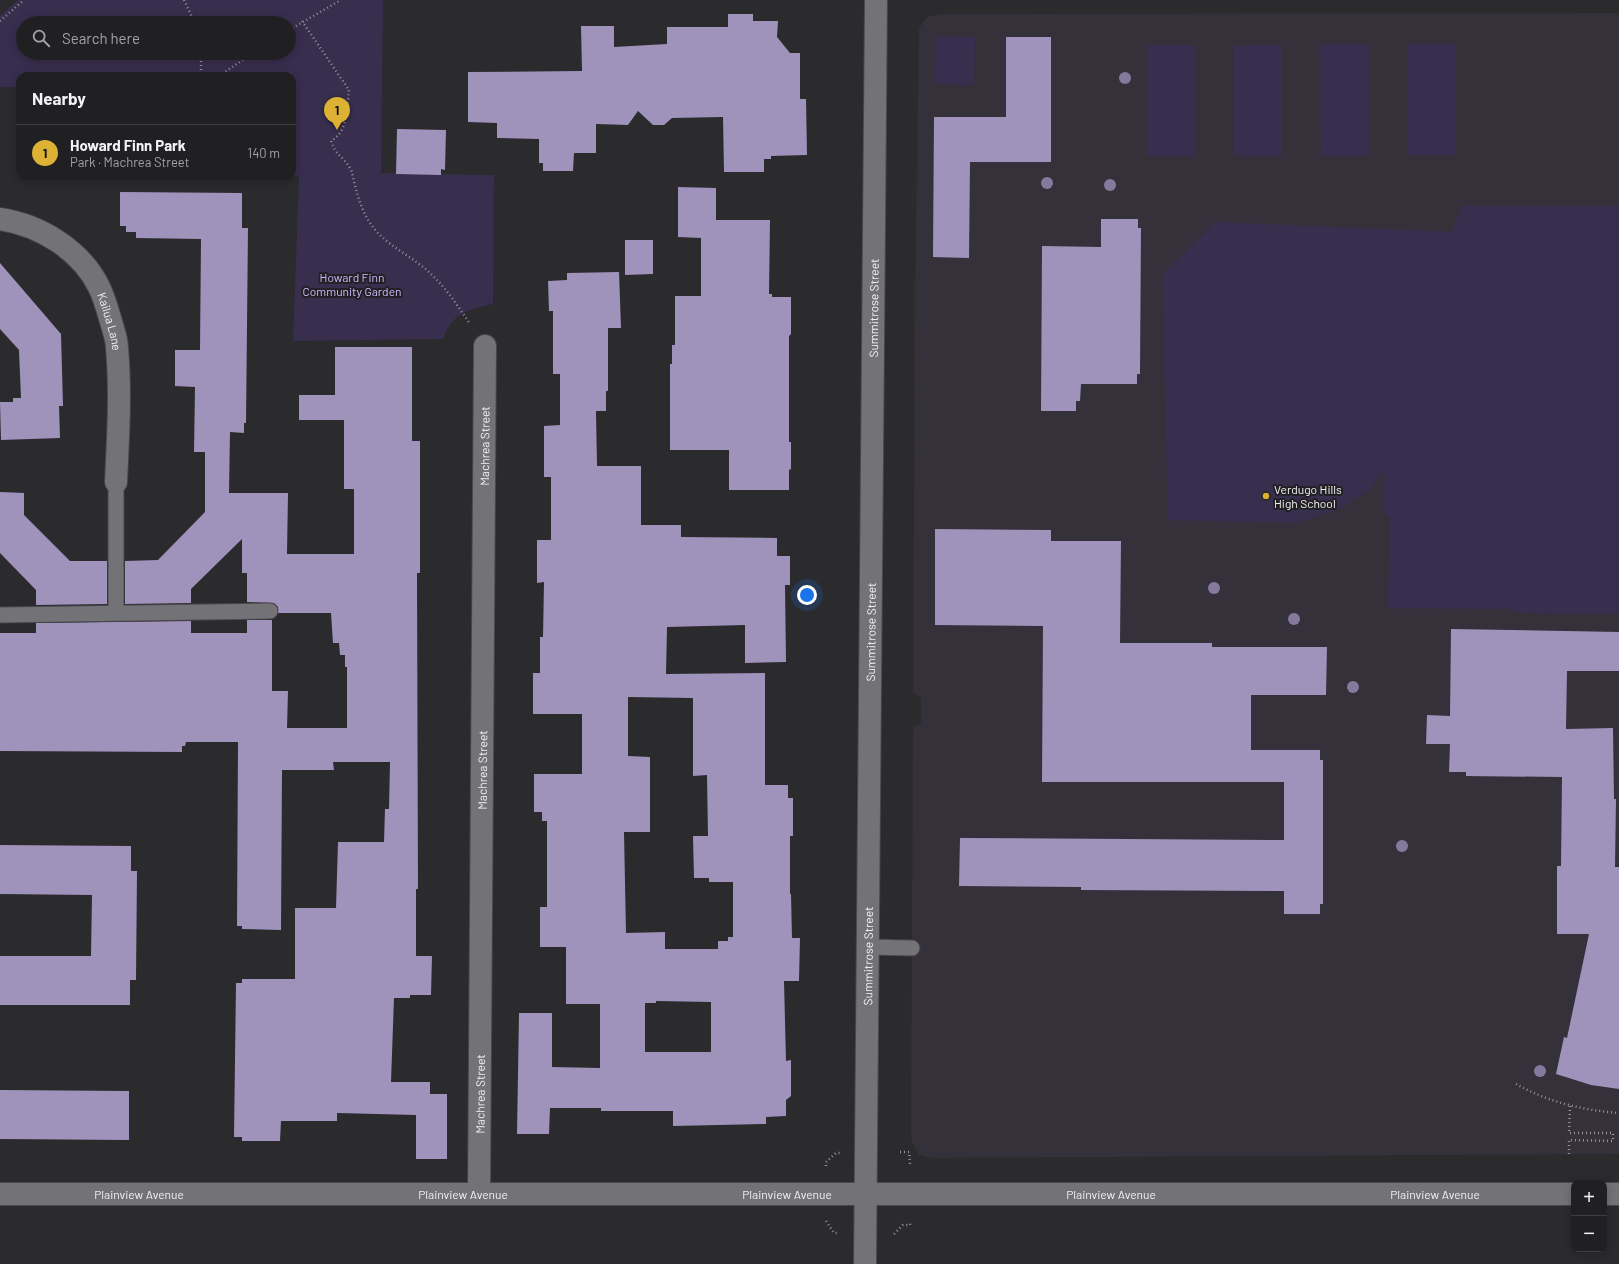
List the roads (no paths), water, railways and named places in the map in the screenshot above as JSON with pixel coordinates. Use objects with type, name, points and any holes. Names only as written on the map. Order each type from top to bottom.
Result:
[{"type":"street","name":"Summitrose Street","points":[[865,1264],[876,0]]},
{"type":"street","name":"Kailua Lane","points":[[0,219],[12,221],[35,229],[57,240],[74,254],[90,271],[99,287],[106,304],[117,347],[119,394],[116,482]]},
{"type":"street","name":"Machrea Street","points":[[479,1194],[486,346]]},
{"type":"street","name":"Plainview Avenue","points":[[0,1194],[1571,1194]]},
{"type":"street","points":[[1607,1194],[1619,1194]]},
{"type":"lane","points":[[116,482],[116,613]]},
{"type":"lane","points":[[0,615],[270,611]]},
{"type":"lane","points":[[868,947],[912,948]]},
{"type":"place","name":"Howard Finn Park","points":[[337,130]]},
{"type":"place","name":"Verdugo Hills High School","points":[[1266,496]]},
{"type":"park label","name":"Howard Finn Community Garden","points":[[352,284]]}]
